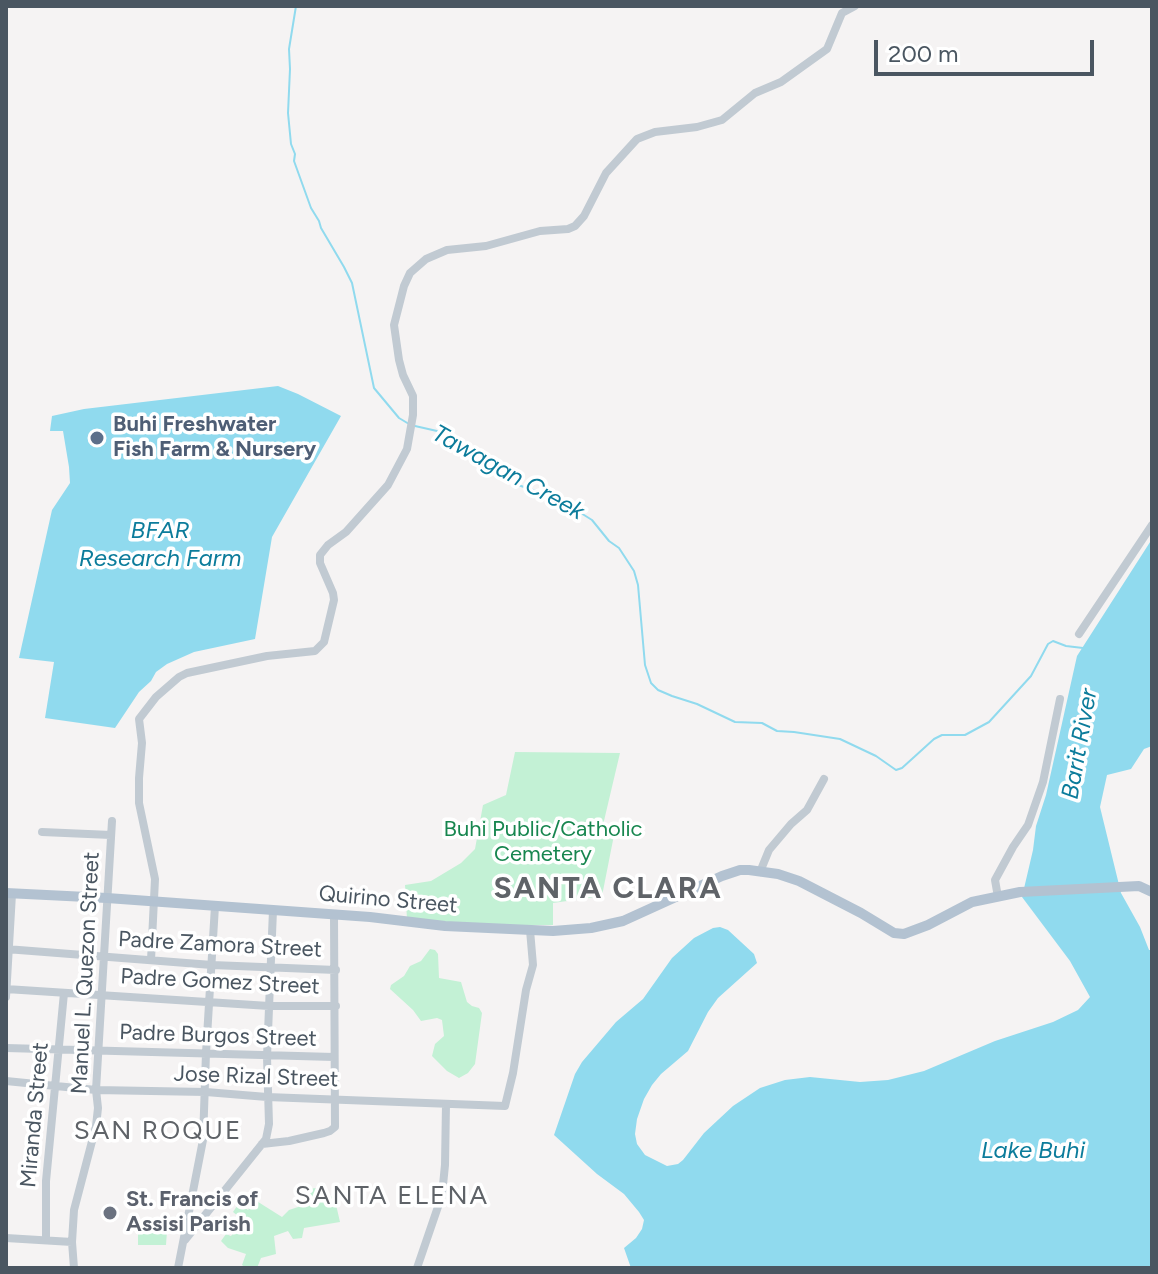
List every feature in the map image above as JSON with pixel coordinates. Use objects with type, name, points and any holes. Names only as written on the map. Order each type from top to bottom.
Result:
[{"type":"main road","name":"Quirino Street","points":[[9,894],[107,898],[445,926],[553,931],[614,924],[740,870],[778,874],[810,886],[894,933],[904,934],[972,902],[1020,892],[1139,886],[1152,892]]},
{"type":"street","points":[[151,960],[155,879],[139,803],[142,743],[139,723],[143,713],[162,692],[187,673],[267,656],[315,651],[324,642],[334,600],[320,555],[346,532],[391,481],[407,449],[413,396],[403,375],[394,325],[404,286],[413,270],[426,259],[447,250],[486,246],[540,231],[575,226],[584,216],[606,173],[637,139],[655,132],[697,127],[722,120],[755,93],[781,82],[827,49],[842,13],[855,6]]},
{"type":"street","points":[[1079,634],[1152,525]]},
{"type":"street","points":[[998,897],[995,880],[1028,825],[1043,782],[1060,699]]},
{"type":"street","points":[[760,872],[769,850],[807,810],[824,779]]},
{"type":"street","name":"Manuel L. Quezon Street","points":[[74,1268],[74,1210],[98,1108],[96,1090],[112,821]]},
{"type":"street","points":[[42,832],[111,835]]},
{"type":"street","points":[[6,997],[9,894]]},
{"type":"street","points":[[178,1268],[203,1140],[215,906]]},
{"type":"street","points":[[184,1241],[266,1139],[269,1124],[267,1057],[273,910]]},
{"type":"street","points":[[262,1144],[330,1131],[335,1123],[334,915]]},
{"type":"street","name":"Jose Rizal Street","points":[[6,1081],[96,1090],[505,1106],[533,965],[530,930]]},
{"type":"street","name":"Padre Zamora Street","points":[[7,949],[212,965],[336,970]]},
{"type":"street","name":"Padre Gomez Street","points":[[6,989],[209,1003],[336,1006]]},
{"type":"street","name":"Miranda Street","points":[[46,1240],[46,1181],[64,993]]},
{"type":"street","name":"Padre Burgos Street","points":[[6,1048],[334,1057]]},
{"type":"street","points":[[417,1268],[442,1195],[446,1104]]},
{"type":"street","points":[[6,1238],[72,1242]]},
{"type":"green space","name":"Buhi Public/Catholic Cemetery","points":[[515,752],[620,753],[603,825],[615,830],[602,896],[553,903],[553,925],[475,925],[407,919],[405,885],[431,881],[461,863],[475,849],[483,805],[506,795]]},
{"type":"green space","points":[[430,949],[438,954],[439,978],[461,982],[467,1002],[482,1013],[475,1064],[459,1078],[432,1056],[435,1044],[444,1036],[442,1020],[421,1021],[390,989]]},
{"type":"green space","points":[[316,1188],[324,1198],[334,1196],[340,1222],[304,1228],[302,1238],[293,1239],[288,1231],[274,1236],[276,1254],[261,1258],[257,1268],[242,1265],[246,1254],[228,1248],[221,1241],[226,1234],[231,1236],[243,1220],[233,1212],[239,1203],[248,1210],[255,1200],[282,1217],[298,1207],[300,1190]]},
{"type":"green space","points":[[138,1230],[167,1231],[166,1245],[138,1245]]},
{"type":"water","name":"BFAR Research Farm","points":[[278,386],[341,416],[272,537],[255,639],[194,652],[167,664],[139,692],[115,728],[45,718],[54,662],[19,658],[52,510],[70,483],[63,431],[50,431],[52,416],[84,409]]},
{"type":"water","name":"Lake Buhi","points":[[1152,539],[1152,746],[1144,749],[1131,769],[1107,775],[1100,807],[1121,893],[1149,950],[1152,950],[1152,1268],[631,1268],[624,1248],[636,1238],[644,1220],[624,1194],[554,1135],[582,1062],[616,1022],[643,999],[672,958],[694,938],[713,928],[728,930],[754,954],[757,963],[718,998],[688,1051],[661,1074],[644,1099],[637,1119],[637,1144],[645,1155],[667,1166],[683,1160],[704,1133],[733,1106],[760,1088],[785,1080],[810,1077],[860,1082],[888,1080],[924,1071],[995,1041],[1053,1022],[1078,1010],[1090,997],[1070,961],[1022,897],[1077,656]]},
{"type":"waterway","name":"Tawagan Creek","points":[[296,6],[289,49],[288,113],[294,161],[311,208],[352,283],[374,388],[399,418],[409,424]]},
{"type":"waterway","name":"Tawagan Creek","points":[[415,426],[437,431],[462,452],[518,485],[557,498],[592,520],[619,548],[634,571],[645,665],[651,683],[658,690],[735,722],[762,723],[777,731],[840,739],[876,756],[896,770],[934,739],[942,735],[965,735],[989,722],[1031,676],[1048,644],[1053,641],[1083,648]]},
{"type":"place","name":"Buhi Freshwater Fish Farm & Nursery","points":[[97,438]]},
{"type":"place","name":"St. Francis of Assisi Parish","points":[[110,1213]]},
{"type":"district","name":"SANTA CLARA","points":[[608,889]]},
{"type":"district","name":"SAN ROQUE","points":[[158,1131]]},
{"type":"district","name":"SANTA ELENA","points":[[392,1196]]},
{"type":"water label","name":"Barit River","points":[[1080,744]]}]
